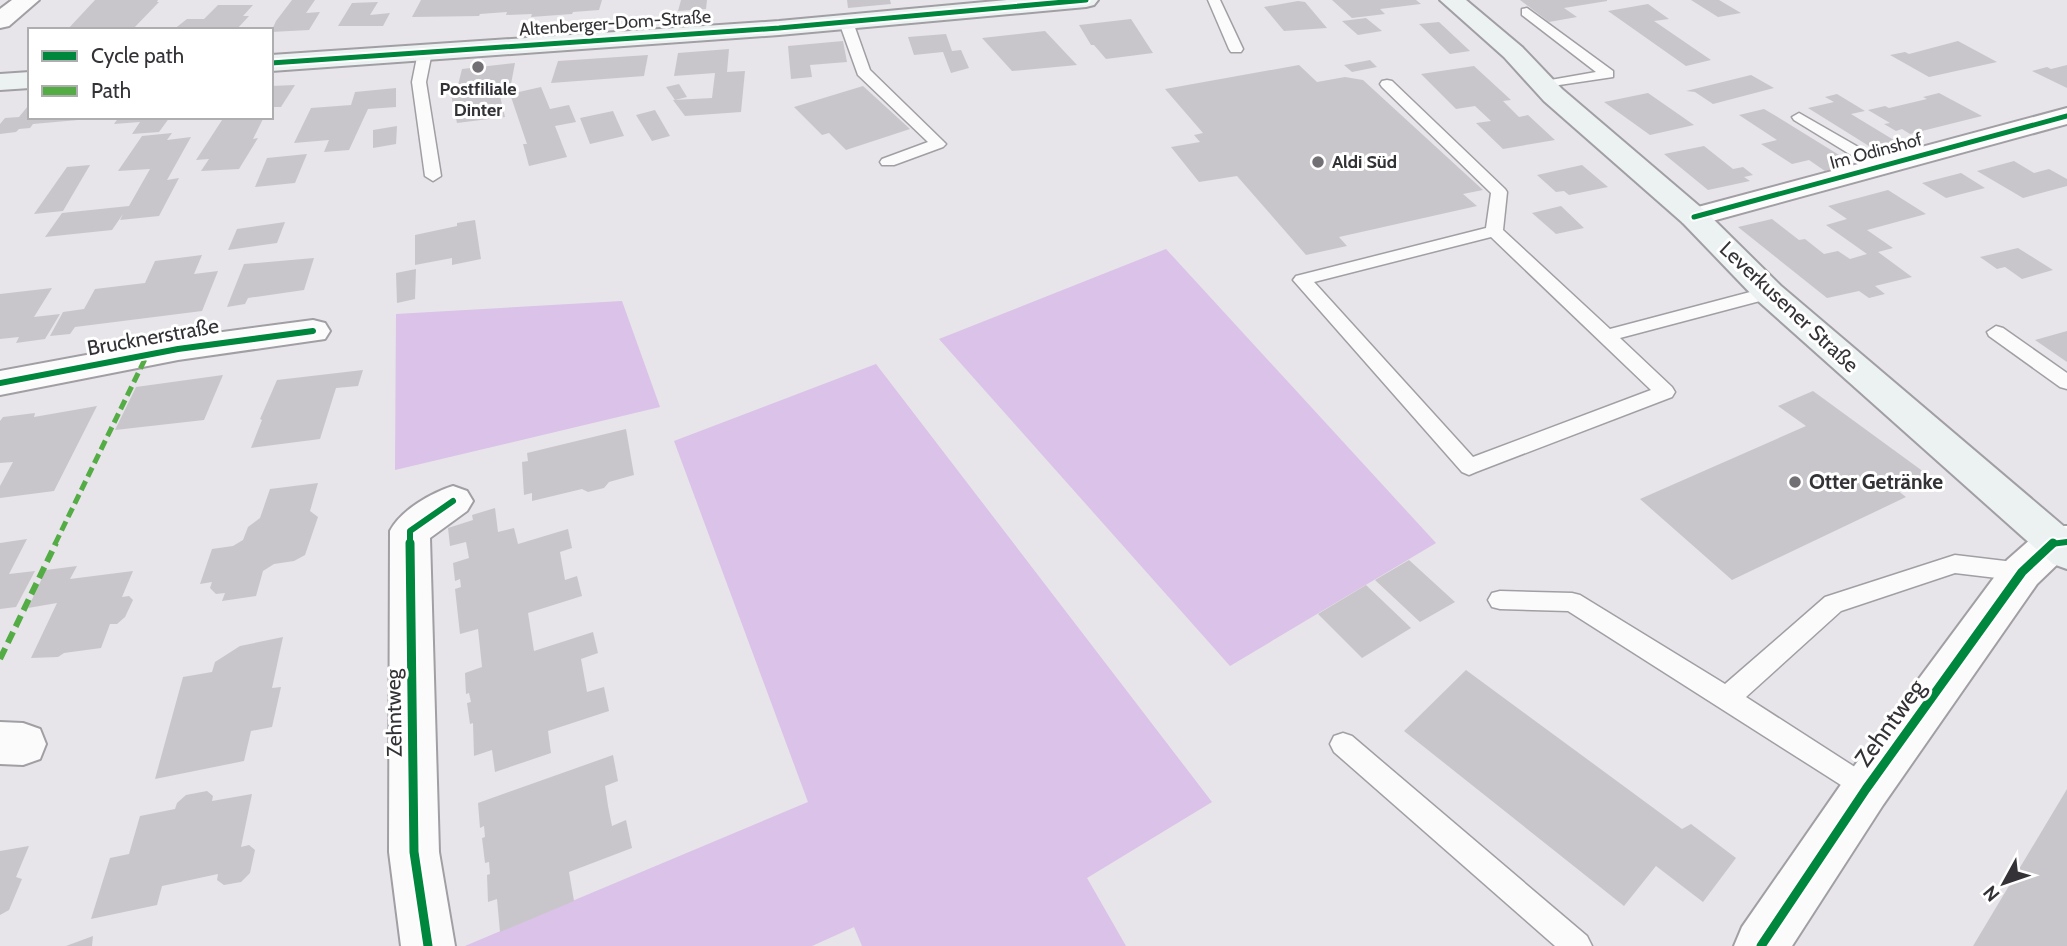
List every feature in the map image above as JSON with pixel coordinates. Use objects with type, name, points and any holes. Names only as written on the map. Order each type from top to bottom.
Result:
[{"type":"main road","name":"Altenberger-Dom-Straße","points":[[273,63],[846,22],[1018,3],[1086,0]]},
{"type":"main road","name":"Leverkusener Straße","points":[[1452,0],[1694,217],[1769,293],[2053,552]]},
{"type":"main road","points":[[0,82],[28,80]]},
{"type":"street","points":[[0,21],[27,0]]},
{"type":"street","name":"Im Odinshof","points":[[1694,217],[2067,116]]},
{"type":"street","name":"Brucknerstraße","points":[[0,383],[178,349],[313,331]]},
{"type":"street","name":"Zehntweg","points":[[428,946],[414,852],[410,531],[453,501]]},
{"type":"street","name":"Zehntweg","points":[[1761,946],[1866,789],[2053,552]]},
{"type":"lane","points":[[1214,0],[1236,48]]},
{"type":"lane","points":[[1527,12],[1608,74],[1544,85]]},
{"type":"lane","points":[[846,22],[863,72],[938,144],[888,162]]},
{"type":"lane","points":[[425,52],[419,82],[433,176]]},
{"type":"lane","points":[[1387,84],[1499,192],[1494,231]]},
{"type":"lane","points":[[1799,117],[1880,166]]},
{"type":"lane","points":[[1494,231],[1665,392],[1469,467],[1302,280],[1494,231]]},
{"type":"lane","points":[[1606,335],[1769,293]]},
{"type":"lane","points":[[1996,332],[2067,382]]},
{"type":"lane","points":[[1727,698],[1833,604],[1955,564],[2053,552]]},
{"type":"lane","points":[[1500,600],[1572,602],[1727,698],[1866,789]]},
{"type":"lane","points":[[1343,744],[1577,946]]},
{"type":"shaded area","points":[[1166,249],[1436,543],[1230,666],[939,339]]},
{"type":"shaded area","points":[[622,301],[660,407],[395,470],[396,314]]},
{"type":"shaded area","points":[[876,364],[1212,802],[1087,878],[1126,946],[862,946],[854,927],[812,946],[465,946],[808,802],[674,441]]},
{"type":"building","points":[[95,0],[159,2],[134,28],[69,28]]},
{"type":"building","points":[[292,0],[315,0],[306,13],[320,12],[309,30],[273,32],[276,21]]},
{"type":"building","points":[[421,0],[602,0],[599,10],[572,14],[531,17],[532,14],[506,15],[507,12],[479,16],[412,17]]},
{"type":"building","points":[[681,0],[707,0],[706,9],[678,11]]},
{"type":"building","points":[[847,0],[890,0],[891,4],[848,8]]},
{"type":"building","points":[[1332,0],[1416,0],[1421,4],[1380,9],[1385,14],[1352,18]]},
{"type":"building","points":[[1520,0],[1607,1],[1564,8],[1577,17],[1549,22]]},
{"type":"building","points":[[1691,0],[1719,0],[1741,13],[1718,17]]},
{"type":"building","points":[[378,2],[370,15],[390,13],[383,26],[338,26],[352,3]]},
{"type":"building","points":[[1305,2],[1327,28],[1284,31],[1264,7]]},
{"type":"building","points":[[1648,4],[1669,19],[1654,21],[1711,60],[1686,66],[1608,11]]},
{"type":"building","points":[[218,5],[253,5],[243,16],[249,16],[238,28],[176,28],[187,19],[204,19]]},
{"type":"building","points":[[1366,18],[1382,31],[1358,35],[1342,21]]},
{"type":"building","points":[[1131,19],[1153,53],[1106,59],[1091,45],[1079,25]]},
{"type":"building","points":[[1439,22],[1470,51],[1450,54],[1419,24]]},
{"type":"building","points":[[1045,31],[1077,65],[1012,71],[982,38]]},
{"type":"building","points":[[946,34],[952,51],[961,50],[969,68],[951,73],[943,52],[914,55],[908,37]]},
{"type":"building","points":[[843,41],[847,62],[810,65],[812,77],[791,79],[788,46]]},
{"type":"building","points":[[1958,41],[1997,62],[1929,77],[1890,55],[1905,52],[1909,54]]},
{"type":"building","points":[[729,49],[727,72],[745,71],[741,112],[685,116],[673,100],[712,98],[715,73],[674,76],[678,53]]},
{"type":"building","points":[[648,55],[644,76],[551,83],[558,61]]},
{"type":"building","points":[[1370,60],[1377,67],[1352,72],[1344,65]]},
{"type":"building","points":[[515,63],[511,84],[492,86],[492,98],[500,96],[505,117],[457,123],[450,90],[457,89],[462,69]]},
{"type":"building","name":"Aldi Süd","points":[[1299,65],[1317,82],[1345,77],[1363,80],[1483,190],[1463,194],[1477,206],[1339,237],[1347,246],[1306,255],[1237,176],[1199,182],[1171,147],[1200,142],[1194,135],[1203,133],[1165,89]]},
{"type":"building","points":[[2067,65],[2067,88],[2032,71],[2047,67],[2051,69]]},
{"type":"building","points":[[1474,66],[1511,100],[1503,101],[1519,117],[1528,115],[1555,140],[1503,149],[1476,123],[1491,121],[1475,106],[1456,109],[1421,74]]},
{"type":"building","points":[[1751,75],[1774,88],[1713,104],[1695,92],[1686,91]]},
{"type":"building","points":[[679,84],[687,97],[675,100],[666,87]]},
{"type":"building","points":[[295,85],[281,107],[273,107],[273,86]]},
{"type":"building","points":[[863,86],[910,129],[846,150],[829,133],[822,135],[794,107]]},
{"type":"building","points":[[541,87],[550,109],[569,105],[576,122],[555,126],[567,157],[529,166],[523,144],[527,144],[510,94]]},
{"type":"building","points":[[396,88],[396,107],[368,109],[349,150],[324,152],[329,140],[294,143],[311,108],[351,105],[355,92]]},
{"type":"building","points":[[1648,93],[1694,125],[1650,135],[1604,102]]},
{"type":"building","points":[[1939,93],[1982,116],[1910,134],[1902,129],[1896,131],[1884,124],[1890,123],[1868,110],[1927,99],[1923,97]]},
{"type":"building","points":[[1837,94],[1865,111],[1851,114],[1902,145],[1877,151],[1808,108],[1834,102],[1825,97]]},
{"type":"building","points":[[28,106],[28,119],[79,119],[33,124],[30,128],[0,134],[0,124],[5,118],[19,117]]},
{"type":"building","points":[[1764,109],[1852,163],[1825,171],[1809,160],[1792,164],[1761,144],[1777,140],[1739,115]]},
{"type":"building","points":[[655,110],[670,136],[652,141],[636,115]]},
{"type":"building","points":[[613,111],[624,136],[590,144],[580,118]]},
{"type":"building","points":[[118,119],[169,119],[159,132],[132,134],[140,122],[114,124]]},
{"type":"building","points":[[223,119],[263,119],[253,139],[258,138],[239,169],[201,171],[209,159],[196,160]]},
{"type":"building","points":[[397,126],[396,144],[373,148],[373,130]]},
{"type":"building","points":[[172,133],[167,140],[191,137],[167,180],[179,178],[159,216],[120,220],[123,214],[112,230],[45,237],[62,213],[129,206],[150,169],[118,171],[142,136]]},
{"type":"building","points":[[1704,146],[1733,169],[1743,167],[1753,175],[1744,177],[1750,181],[1708,190],[1664,154]]},
{"type":"building","points":[[307,154],[295,183],[255,187],[267,158]]},
{"type":"building","points":[[2014,161],[2034,173],[2049,169],[2067,179],[2067,186],[2023,198],[1977,171]]},
{"type":"building","points":[[90,165],[63,211],[34,214],[67,167]]},
{"type":"building","points":[[1582,165],[1608,187],[1569,195],[1564,191],[1556,192],[1537,175]]},
{"type":"building","points":[[1961,173],[1985,188],[1946,198],[1922,183]]},
{"type":"building","points":[[1888,190],[1926,214],[1867,230],[1893,248],[1878,252],[1912,277],[1875,286],[1885,294],[1869,298],[1859,291],[1827,298],[1738,227],[1772,219],[1799,240],[1805,239],[1824,254],[1838,251],[1850,259],[1867,254],[1826,225],[1847,219],[1828,206]]},
{"type":"building","points":[[1561,206],[1584,228],[1556,234],[1532,213]]},
{"type":"building","points":[[475,220],[481,259],[452,265],[452,258],[415,265],[415,235]]},
{"type":"building","points":[[285,222],[277,243],[228,250],[237,229]]},
{"type":"building","points":[[2018,248],[2053,270],[2022,279],[2005,267],[1997,269],[1980,257]]},
{"type":"building","points":[[202,255],[194,274],[218,271],[202,311],[75,327],[70,334],[50,336],[63,312],[84,309],[95,289],[145,283],[155,261]]},
{"type":"building","points":[[314,258],[304,290],[248,298],[245,304],[227,307],[244,264]]},
{"type":"building","points":[[416,269],[415,299],[397,303],[396,273]]},
{"type":"building","points":[[52,288],[34,317],[60,314],[45,339],[16,343],[19,337],[0,339],[0,294]]},
{"type":"building","points":[[2067,331],[2067,362],[2035,340]]},
{"type":"building","points":[[363,370],[358,386],[336,388],[320,439],[251,448],[277,380]]},
{"type":"building","points":[[223,375],[204,420],[115,430],[136,387]]},
{"type":"building","name":"Otter Getränke","points":[[1813,391],[1928,475],[1897,490],[1906,497],[1732,580],[1640,499],[1806,426],[1778,406]]},
{"type":"building","points":[[97,406],[54,491],[0,498],[0,486],[13,462],[0,463],[0,421],[3,417],[35,413],[34,417]]},
{"type":"building","points":[[626,429],[634,475],[609,482],[604,488],[588,492],[582,489],[532,501],[532,493],[524,495],[522,462],[528,461],[527,453]]},
{"type":"building","points":[[318,483],[310,511],[318,517],[305,555],[294,561],[274,564],[263,571],[256,596],[222,601],[225,593],[216,594],[210,588],[212,582],[200,584],[212,549],[233,546],[243,540],[248,527],[260,518],[270,489]]},
{"type":"building","points":[[495,508],[498,532],[514,528],[518,544],[568,529],[572,548],[560,552],[565,580],[577,576],[582,596],[528,613],[534,651],[593,632],[598,653],[581,659],[587,692],[604,687],[609,711],[548,731],[551,753],[495,772],[492,750],[474,756],[473,723],[470,724],[467,703],[471,702],[469,693],[466,694],[465,673],[482,667],[478,629],[460,634],[455,589],[461,587],[460,579],[455,581],[453,563],[469,558],[466,542],[450,546],[448,528],[473,520],[472,515]]},
{"type":"building","points":[[27,539],[9,574],[35,571],[16,607],[0,609],[0,543]]},
{"type":"building","points":[[1409,560],[1455,602],[1420,622],[1375,580]]},
{"type":"building","points":[[77,566],[70,579],[133,571],[122,597],[129,596],[133,600],[125,617],[117,624],[110,624],[101,648],[64,653],[58,657],[31,658],[57,603],[28,608],[46,570]]},
{"type":"building","points":[[1366,585],[1411,628],[1362,658],[1318,614]]},
{"type":"building","points":[[283,637],[272,688],[281,687],[272,727],[251,731],[244,761],[155,779],[183,677],[212,672],[215,662],[240,646]]},
{"type":"building","points":[[1466,670],[1682,829],[1691,824],[1736,858],[1703,902],[1656,866],[1624,906],[1404,731]]},
{"type":"building","points":[[613,755],[618,781],[605,786],[612,826],[626,820],[632,848],[569,872],[574,901],[500,932],[497,899],[488,902],[489,862],[485,863],[482,838],[485,837],[484,826],[480,828],[478,803]]},
{"type":"building","points":[[2067,789],[2067,946],[1973,946]]},
{"type":"building","points":[[207,791],[213,796],[212,801],[252,794],[241,847],[249,845],[255,850],[250,873],[241,882],[224,885],[217,880],[218,874],[162,886],[157,905],[91,919],[110,858],[129,854],[140,816],[175,809],[177,803],[186,795]]},
{"type":"building","points":[[29,846],[16,877],[22,879],[9,910],[0,915],[0,851]]},
{"type":"building","points":[[93,936],[92,946],[66,946]]},
{"type":"marked path","points":[[0,659],[147,355]]},
{"type":"cycle path","points":[[273,63],[779,28],[1086,0]]},
{"type":"cycle path","points":[[1694,217],[2067,116]]},
{"type":"cycle path","points":[[0,383],[178,349],[313,331]]},
{"type":"cycle path","points":[[428,946],[414,852],[410,531],[453,501]]},
{"type":"cycle path","points":[[1761,946],[1866,789],[2022,572],[2054,542],[2067,542]]},
{"type":"place","name":"Postfiliale Dinter","points":[[478,67]]},
{"type":"place","name":"Aldi Süd","points":[[1318,162]]},
{"type":"place","name":"Otter Getränke","points":[[1795,482]]}]
